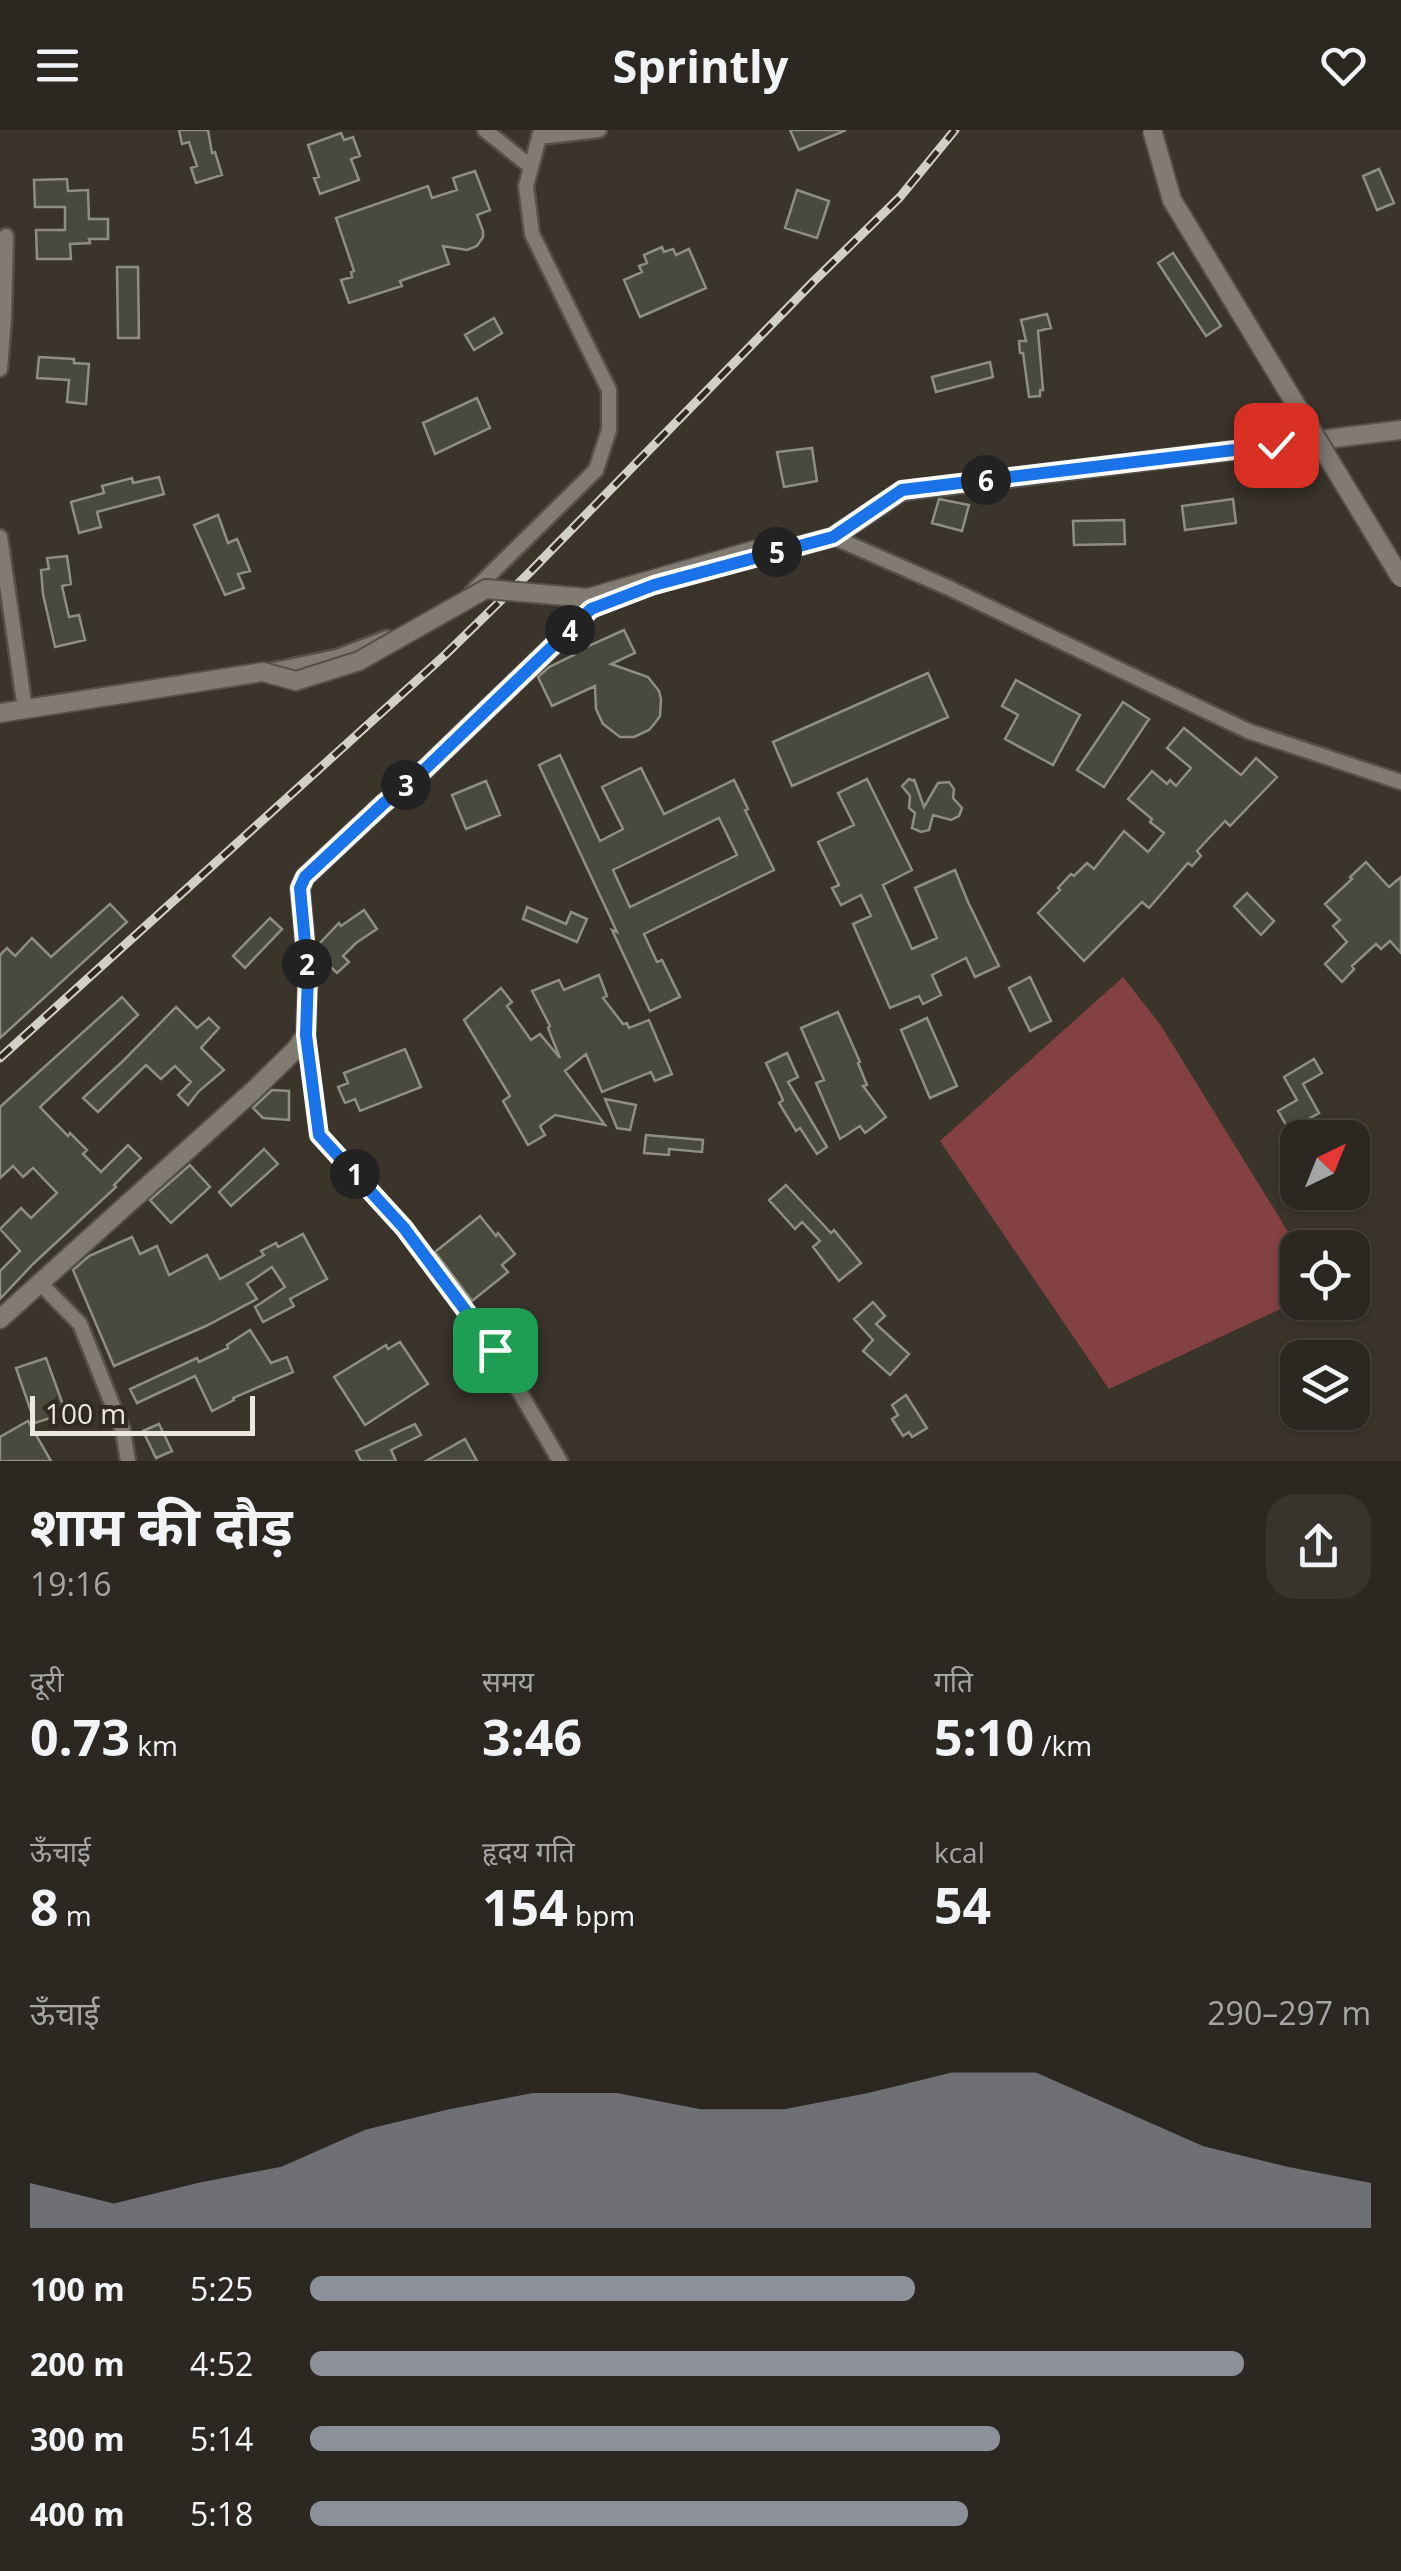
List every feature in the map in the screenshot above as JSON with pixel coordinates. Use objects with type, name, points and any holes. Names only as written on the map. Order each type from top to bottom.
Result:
[{"type":"street","points":[[486,130],[531,167]]},
{"type":"street","points":[[0,713],[337,657],[408,629],[472,591],[596,470],[609,430],[609,390],[532,234],[526,186],[540,134],[599,130]]},
{"type":"street","points":[[1152,130],[1172,200],[1401,578]]},
{"type":"street","points":[[0,369],[6,236]]},
{"type":"street","points":[[560,1461],[495,1350],[404,1228],[319,1135],[306,1035],[308,975],[300,888],[305,877],[421,773],[591,609],[654,585],[833,537],[902,490],[1401,430]]},
{"type":"street","points":[[0,536],[24,709]]},
{"type":"street","points":[[833,537],[1248,731],[1401,782]]},
{"type":"street","points":[[263,672],[296,682],[359,661],[486,590],[588,598],[755,550],[800,546]]},
{"type":"street","points":[[0,1319],[253,1091],[306,1035]]},
{"type":"street","points":[[40,1283],[80,1324],[123,1431],[128,1461]]},
{"type":"shaded area","points":[[1123,977],[1160,1024],[1287,1230],[1280,1230],[1280,1309],[1109,1389],[940,1141]]},
{"type":"building","points":[[179,130],[208,130],[212,153],[215,152],[222,175],[196,183],[191,168],[197,166],[189,142],[182,144]]},
{"type":"building","points":[[790,130],[846,130],[799,150]]},
{"type":"building","points":[[341,133],[344,140],[353,137],[360,156],[351,159],[359,180],[320,194],[314,178],[319,177],[308,145]]},
{"type":"building","points":[[1379,169],[1394,203],[1377,210],[1363,176]]},
{"type":"building","points":[[475,171],[490,210],[477,215],[483,237],[477,246],[467,250],[443,246],[449,264],[400,281],[402,286],[349,303],[341,280],[352,277],[354,271],[336,218],[428,186],[432,198],[457,190],[453,178]]},
{"type":"building","points":[[67,179],[68,191],[88,190],[89,219],[108,219],[108,239],[70,244],[71,259],[37,259],[36,230],[65,230],[65,207],[35,207],[34,180]]},
{"type":"building","points":[[797,190],[829,201],[817,238],[785,228]]},
{"type":"building","points":[[662,247],[664,252],[673,249],[676,255],[689,249],[706,288],[640,317],[624,280],[642,272],[639,266],[647,263],[644,255]]},
{"type":"building","points":[[1173,253],[1221,326],[1206,336],[1158,263]]},
{"type":"building","points":[[117,267],[138,267],[139,338],[118,338]]},
{"type":"building","points":[[1047,314],[1051,328],[1038,331],[1043,390],[1040,396],[1029,397],[1020,353],[1019,341],[1026,341],[1021,320]]},
{"type":"building","points":[[494,318],[502,333],[474,350],[465,335]]},
{"type":"building","points":[[39,357],[89,364],[86,404],[67,402],[69,380],[37,378]]},
{"type":"building","points":[[990,362],[993,377],[936,392],[932,377]]},
{"type":"building","points":[[477,398],[490,428],[435,454],[423,423]]},
{"type":"building","points":[[812,448],[817,481],[784,487],[777,452]]},
{"type":"building","points":[[159,477],[164,494],[97,512],[101,527],[79,533],[71,502],[104,493],[102,486],[132,478],[133,483]]},
{"type":"building","points":[[939,499],[969,505],[962,531],[932,523]]},
{"type":"building","points":[[1233,499],[1236,523],[1185,530],[1182,506]]},
{"type":"building","points":[[218,515],[228,543],[237,539],[250,571],[238,574],[244,588],[225,595],[194,525]]},
{"type":"building","points":[[1124,520],[1125,544],[1074,545],[1073,521]]},
{"type":"building","points":[[67,556],[71,584],[62,586],[69,617],[79,615],[85,640],[55,647],[41,570],[49,569],[47,558]]},
{"type":"building","points":[[624,630],[635,653],[611,664],[648,677],[661,699],[660,716],[649,730],[634,737],[620,737],[603,724],[596,709],[595,686],[552,706],[538,677],[573,653]]},
{"type":"building","points":[[928,673],[948,717],[792,786],[773,742]]},
{"type":"building","points":[[1016,680],[1080,715],[1053,765],[1005,739],[1018,715],[1002,706]]},
{"type":"building","points":[[1123,702],[1149,719],[1104,787],[1077,770]]},
{"type":"building","points":[[1184,728],[1241,775],[1256,758],[1277,777],[1230,826],[1225,821],[1197,851],[1201,856],[1192,866],[1188,863],[1149,908],[1142,902],[1084,961],[1038,913],[1071,874],[1074,876],[1087,863],[1094,869],[1124,831],[1148,852],[1164,833],[1128,799],[1152,771],[1167,784],[1170,780],[1176,786],[1191,768],[1167,748]]},
{"type":"building","points":[[560,755],[600,841],[623,829],[602,787],[641,768],[664,814],[734,780],[774,870],[644,934],[680,997],[650,1011],[539,765]],"holes":[[[719,818],[737,855],[630,907],[613,870]]]},
{"type":"building","points":[[867,779],[912,870],[883,885],[912,949],[937,938],[915,888],[955,870],[999,966],[975,977],[966,958],[932,975],[941,995],[923,1004],[919,996],[890,1008],[853,924],[871,916],[861,895],[841,905],[832,888],[839,885],[818,842],[854,825],[838,793]]},
{"type":"building","points":[[914,779],[924,807],[938,783],[949,782],[954,789],[953,798],[962,808],[959,816],[951,820],[933,815],[929,830],[912,828],[915,813],[909,808],[910,796],[902,786]]},
{"type":"building","points":[[486,781],[500,815],[466,829],[452,795]]},
{"type":"building","points":[[1366,862],[1389,887],[1401,877],[1401,953],[1390,941],[1381,949],[1376,944],[1352,966],[1354,969],[1342,982],[1325,964],[1347,942],[1333,926],[1340,920],[1325,904]]},
{"type":"building","points":[[1247,893],[1274,921],[1261,935],[1234,906]]},
{"type":"building","points":[[110,904],[127,922],[0,1038],[0,955],[7,948],[15,956],[32,938],[51,957]]},
{"type":"building","points":[[527,907],[566,924],[571,912],[587,919],[577,942],[523,919]]},
{"type":"building","points":[[364,910],[377,929],[343,956],[349,962],[337,973],[319,956],[318,945],[339,923],[341,926]]},
{"type":"building","points":[[270,918],[282,929],[245,968],[233,956]]},
{"type":"building","points":[[599,975],[607,996],[603,998],[623,1024],[627,1023],[629,1028],[649,1020],[672,1074],[655,1081],[651,1072],[602,1092],[586,1054],[565,1071],[605,1125],[555,1115],[540,1126],[545,1135],[528,1145],[503,1101],[510,1096],[464,1020],[501,988],[512,1002],[507,1006],[531,1040],[540,1034],[560,1058],[550,1026],[532,991],[559,980],[564,990]]},
{"type":"building","points":[[1030,977],[1051,1021],[1030,1031],[1009,988]]},
{"type":"building","points":[[122,997],[138,1015],[40,1107],[87,1150],[83,1154],[101,1172],[128,1145],[141,1158],[0,1299],[0,1271],[20,1251],[0,1229],[21,1208],[31,1218],[57,1193],[33,1168],[23,1177],[13,1166],[0,1178],[0,1107]]},
{"type":"building","points":[[176,1007],[197,1028],[209,1018],[219,1028],[201,1048],[224,1070],[188,1105],[178,1095],[191,1082],[175,1066],[161,1079],[146,1065],[98,1112],[83,1098]]},
{"type":"building","points":[[838,1012],[860,1062],[867,1085],[863,1086],[886,1117],[865,1133],[860,1126],[840,1139],[816,1083],[824,1080],[801,1028]]},
{"type":"building","points":[[927,1018],[957,1086],[930,1098],[901,1030]]},
{"type":"building","points":[[405,1049],[421,1087],[360,1111],[355,1099],[345,1103],[338,1087],[348,1083],[344,1073]]},
{"type":"building","points":[[787,1053],[798,1077],[788,1082],[827,1147],[817,1154],[800,1128],[796,1131],[779,1103],[783,1100],[766,1063]]},
{"type":"building","points":[[1314,1059],[1322,1073],[1303,1084],[1319,1113],[1307,1120],[1283,1120],[1278,1111],[1297,1100],[1284,1077]]},
{"type":"building","points":[[272,1090],[289,1091],[289,1120],[263,1118],[253,1108]]},
{"type":"building","points":[[605,1099],[636,1105],[630,1130],[617,1128]]},
{"type":"building","points":[[646,1135],[703,1140],[702,1152],[669,1149],[669,1155],[644,1153]]},
{"type":"building","points":[[264,1149],[278,1164],[231,1206],[219,1192]]},
{"type":"building","points":[[190,1165],[210,1187],[171,1223],[150,1200]]},
{"type":"building","points":[[786,1185],[831,1233],[834,1230],[861,1263],[839,1281],[813,1247],[820,1241],[802,1222],[795,1229],[769,1200]]},
{"type":"building","points":[[480,1216],[515,1254],[502,1265],[508,1272],[472,1301],[435,1252]]},
{"type":"building","points":[[303,1234],[327,1279],[290,1299],[294,1306],[263,1322],[255,1307],[285,1287],[272,1267],[247,1284],[257,1299],[114,1366],[73,1270],[89,1256],[132,1237],[140,1254],[157,1246],[169,1275],[207,1255],[220,1279],[264,1255],[261,1251]]},
{"type":"building","points":[[873,1302],[885,1316],[876,1324],[909,1354],[890,1375],[863,1351],[873,1340],[854,1319]]},
{"type":"building","points":[[250,1330],[271,1363],[287,1357],[293,1372],[212,1411],[195,1376],[137,1403],[130,1389],[228,1348]]},
{"type":"building","points":[[400,1342],[428,1384],[365,1425],[334,1377],[386,1345],[388,1349]]},
{"type":"building","points":[[46,1358],[66,1413],[35,1423],[16,1368]]},
{"type":"building","points":[[906,1395],[927,1428],[912,1437],[909,1432],[903,1436],[892,1419],[898,1415],[892,1405]]},
{"type":"building","points":[[28,1421],[51,1461],[0,1461],[0,1437]]},
{"type":"building","points":[[159,1424],[172,1451],[156,1458],[143,1431]]},
{"type":"building","points":[[415,1424],[421,1435],[391,1450],[396,1461],[361,1461],[356,1451]]},
{"type":"building","points":[[465,1439],[477,1461],[426,1461]]},
{"type":"railway","points":[[0,1058],[446,654],[900,197],[955,130]]},
{"type":"route","points":[[495,1350],[404,1228],[319,1135],[306,1035],[308,975],[300,888],[305,877],[421,773],[591,609],[654,585],[833,537],[902,490],[1276,445]]}]
